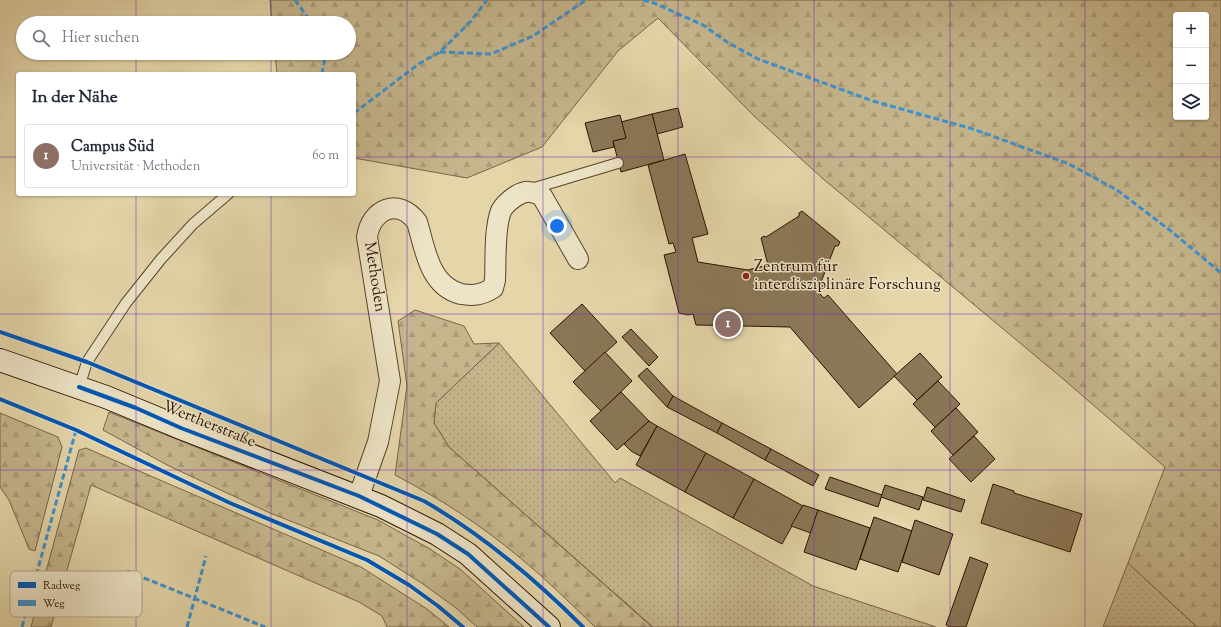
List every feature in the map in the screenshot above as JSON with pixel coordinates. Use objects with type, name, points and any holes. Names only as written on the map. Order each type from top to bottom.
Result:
[{"type":"main road","name":"Wertherstraße","points":[[0,360],[136,408],[181,428],[359,496],[437,534],[468,554],[549,627]]},
{"type":"street","points":[[525,191],[534,192],[542,196],[578,259]]},
{"type":"street","name":"Methoden","points":[[359,496],[367,477],[378,442],[390,381],[367,237],[371,221],[380,211],[392,208],[404,209],[417,222],[431,269],[437,279],[454,292],[477,295],[492,288],[496,280],[498,223],[501,210],[509,201],[525,191]]},
{"type":"lane","name":"Methoden","points":[[525,191],[618,163]]},
{"type":"lane","points":[[79,387],[87,362],[126,303],[161,259],[193,224],[226,196]]},
{"type":"green space","points":[[270,0],[1221,0],[1221,627],[1197,627],[1128,563],[1165,467],[1062,378],[822,178],[754,116],[658,18],[618,51],[542,147],[467,178],[356,158],[356,72],[277,72],[276,60],[356,60],[356,16],[271,16]]},
{"type":"green space","points":[[415,310],[464,326],[474,344],[499,343],[436,403],[434,423],[449,447],[652,627],[595,627],[558,591],[505,545],[444,503],[395,475],[407,386],[398,321]]},
{"type":"green space","points":[[499,343],[615,483],[620,478],[813,586],[936,627],[653,627],[449,447],[434,423],[436,403]]},
{"type":"green space","points":[[109,412],[378,520],[430,549],[460,569],[524,627],[477,627],[456,608],[423,584],[379,556],[270,513],[169,466],[103,430]]},
{"type":"green space","points":[[0,413],[58,437],[62,447],[35,551],[29,549],[9,500],[0,487]]},
{"type":"green space","points":[[86,448],[361,567],[427,609],[449,627],[387,627],[382,616],[359,602],[91,485],[67,571],[46,571],[79,450]]},
{"type":"green space","points":[[1128,563],[1197,627],[1103,627]]},
{"type":"green space","points":[[34,617],[54,617],[51,627],[31,627]]},
{"type":"building","points":[[678,108],[683,127],[657,134],[652,114]]},
{"type":"building","points":[[652,114],[664,160],[621,172],[613,141],[626,138],[621,122]]},
{"type":"building","points":[[620,115],[626,138],[613,141],[614,147],[593,152],[585,123]]},
{"type":"building","name":"Zentrum für interdisziplinäre Forschung","points":[[685,154],[708,234],[692,238],[698,262],[748,270],[768,265],[761,238],[764,236],[766,237],[799,216],[799,213],[802,211],[840,242],[838,246],[835,246],[821,282],[823,285],[822,288],[818,287],[817,291],[824,298],[828,295],[897,374],[859,408],[790,327],[696,325],[693,314],[688,315],[679,313],[664,255],[676,252],[673,243],[669,244],[648,165]]},
{"type":"building","points":[[582,304],[617,342],[585,371],[550,333]]},
{"type":"building","points":[[631,329],[658,357],[649,366],[622,337]]},
{"type":"building","points":[[605,352],[632,381],[601,411],[573,382]]},
{"type":"building","points":[[920,353],[942,377],[917,400],[894,376]]},
{"type":"building","points":[[647,368],[673,396],[667,407],[638,376]]},
{"type":"building","points":[[938,381],[960,404],[935,427],[913,404]]},
{"type":"building","points":[[621,392],[649,421],[617,450],[590,421]]},
{"type":"building","points":[[673,396],[722,423],[717,433],[667,407]]},
{"type":"building","points":[[956,408],[978,432],[953,455],[931,431]]},
{"type":"building","points":[[649,421],[657,426],[640,456],[631,451],[624,444]]},
{"type":"building","points":[[722,423],[771,449],[765,460],[717,433]]},
{"type":"building","points":[[657,426],[706,453],[685,492],[636,465]]},
{"type":"building","points":[[974,436],[995,459],[971,482],[949,459]]},
{"type":"building","points":[[771,449],[819,475],[813,486],[765,460]]},
{"type":"building","points":[[706,453],[754,479],[733,518],[685,492]]},
{"type":"building","points":[[830,477],[882,495],[878,507],[825,489]]},
{"type":"building","points":[[754,479],[803,506],[782,544],[733,518]]},
{"type":"building","points":[[993,484],[1014,491],[1014,493],[1082,514],[1070,552],[981,523]]},
{"type":"building","points":[[885,485],[923,497],[919,510],[881,497]]},
{"type":"building","points":[[927,487],[965,500],[961,512],[923,500]]},
{"type":"building","points":[[803,505],[818,510],[811,533],[791,526]]},
{"type":"building","points":[[818,510],[870,528],[856,570],[804,552]]},
{"type":"building","points":[[874,517],[912,531],[898,572],[860,559]]},
{"type":"building","points":[[915,520],[953,534],[939,575],[902,562]]},
{"type":"building","points":[[970,557],[988,564],[966,627],[950,627],[946,625]]},
{"type":"marked path","points":[[295,0],[307,16]]},
{"type":"marked path","points":[[356,111],[420,63],[440,52],[471,21],[487,0]]},
{"type":"marked path","points":[[440,52],[491,54],[533,36],[586,0]]},
{"type":"marked path","points":[[643,0],[654,3],[703,25],[727,42],[758,59],[873,101],[973,129],[1069,164],[1117,190],[1171,231],[1221,273]]},
{"type":"marked path","points":[[322,72],[325,60]]},
{"type":"marked path","points":[[37,571],[76,430]]},
{"type":"marked path","points":[[187,627],[206,556]]},
{"type":"marked path","points":[[142,577],[265,627]]},
{"type":"marked path","points":[[22,627],[25,617]]},
{"type":"cycle path","points":[[0,332],[87,362],[424,501],[446,514],[488,543],[527,575],[583,627]]},
{"type":"cycle path","points":[[79,387],[136,408],[181,428],[359,496],[437,534],[468,554],[549,627]]},
{"type":"cycle path","points":[[0,399],[76,430],[230,503],[367,560],[409,585],[438,606],[463,627]]},
{"type":"place","name":"Zentrum für interdisziplinäre Forschung","points":[[746,276]]},
{"type":"place","name":"Campus Süd","points":[[728,324]]}]
